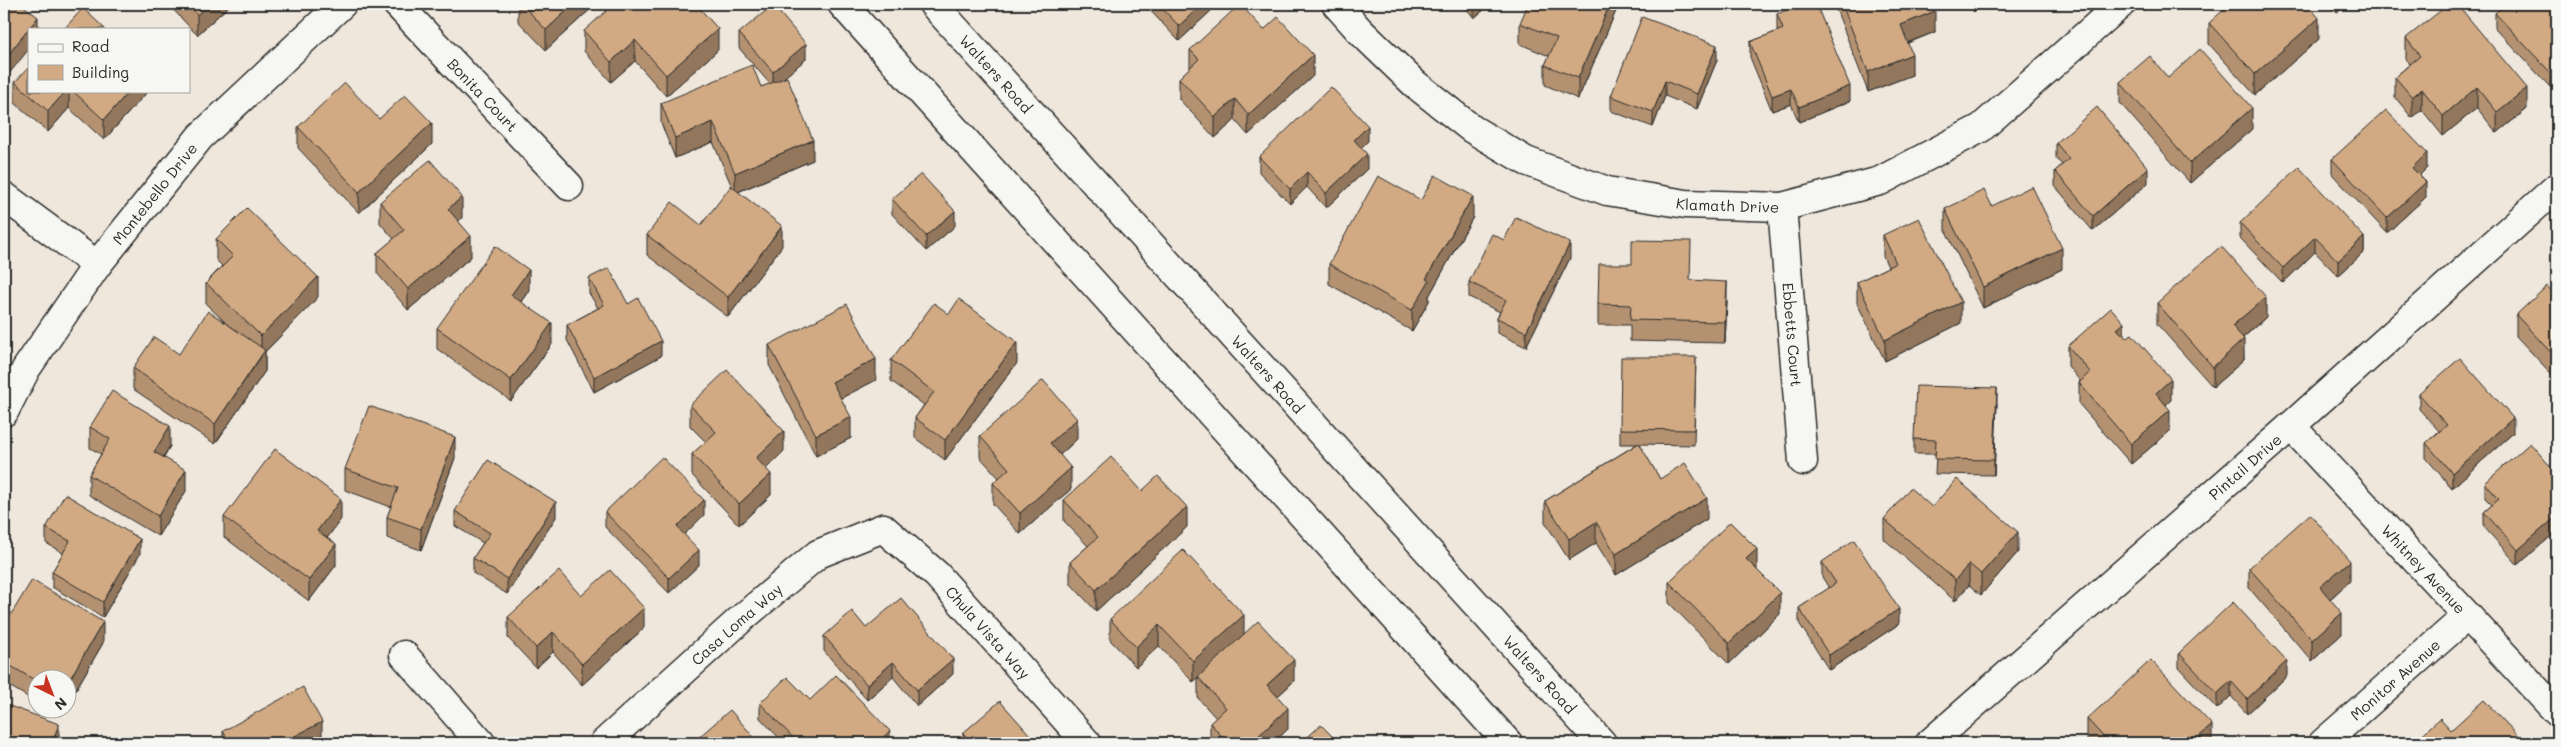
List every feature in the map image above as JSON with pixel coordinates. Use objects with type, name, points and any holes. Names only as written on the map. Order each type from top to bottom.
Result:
[{"type":"street","name":"Montebello Drive","points":[[4,412],[26,369],[97,265],[200,137],[342,4]]},
{"type":"street","name":"Bonita Court","points":[[397,4],[569,186]]},
{"type":"street","points":[[842,4],[1508,743]]},
{"type":"street","name":"Walters Road","points":[[933,4],[1602,743]]},
{"type":"street","name":"Klamath Drive","points":[[1336,4],[1360,31],[1415,84],[1472,129],[1526,161],[1607,191],[1686,204],[1782,207],[1880,181],[1982,128],[2121,4]]},
{"type":"street","name":"Pintail Drive","points":[[1930,743],[2291,426],[2557,187]]},
{"type":"street","points":[[4,196],[97,265]]},
{"type":"street","name":"Ebbetts Court","points":[[1782,207],[1803,461]]},
{"type":"street","name":"Whitney Avenue","points":[[2291,426],[2557,712]]},
{"type":"street","name":"Casa Loma Way","points":[[604,743],[741,620],[818,554],[883,528]]},
{"type":"street","name":"Chula Vista Way","points":[[883,528],[937,575],[1087,743]]},
{"type":"street","name":"Monitor Avenue","points":[[2323,743],[2467,616]]},
{"type":"street","points":[[404,655],[481,743]]},
{"type":"building","points":[[4,4],[21,4],[38,17],[4,60]]},
{"type":"building","points":[[187,4],[209,4],[197,15]]},
{"type":"building","points":[[522,4],[574,4],[546,30]]},
{"type":"building","points":[[614,4],[696,4],[718,29],[666,75],[635,40],[611,62],[584,31]]},
{"type":"building","points":[[1158,4],[1202,4],[1179,26]]},
{"type":"building","points":[[1240,4],[1264,30],[1278,17],[1313,55],[1248,115],[1235,99],[1215,117],[1179,78],[1199,59],[1190,50]]},
{"type":"building","points":[[1528,4],[1610,4],[1578,78],[1545,65],[1557,38],[1520,23]]},
{"type":"building","points":[[1801,4],[1816,4],[1850,86],[1799,107],[1791,89],[1772,96],[1750,42],[1783,29],[1777,14]]},
{"type":"building","points":[[1842,4],[1932,4],[1935,11],[1901,25],[1912,54],[1868,72]]},
{"type":"building","points":[[2230,4],[2307,4],[2319,18],[2255,74],[2209,23]]},
{"type":"building","points":[[2449,4],[2457,4],[2527,88],[2497,112],[2477,87],[2443,116],[2422,89],[2412,97],[2395,77],[2420,56],[2406,38]]},
{"type":"building","points":[[2505,4],[2557,4],[2557,65],[2550,72],[2495,13]]},
{"type":"building","points":[[773,5],[806,44],[773,72],[739,33]]},
{"type":"building","points":[[83,8],[104,28],[65,28]]},
{"type":"building","points":[[1642,17],[1717,45],[1697,94],[1665,81],[1653,112],[1611,96]]},
{"type":"building","points":[[2200,49],[2252,108],[2190,163],[2120,82],[2150,56],[2168,78]]},
{"type":"building","points":[[752,65],[761,87],[787,77],[813,140],[735,173],[713,122],[675,138],[661,103]]},
{"type":"building","points":[[28,68],[28,92],[65,92],[48,111],[15,82]]},
{"type":"building","points":[[345,83],[379,119],[405,95],[432,123],[359,192],[298,127]]},
{"type":"building","points":[[1331,87],[1368,126],[1354,140],[1367,154],[1326,193],[1307,172],[1290,189],[1259,157]]},
{"type":"building","points":[[74,92],[128,92],[104,120]]},
{"type":"building","points":[[2097,107],[2148,168],[2093,216],[2055,171],[2069,159],[2056,143]]},
{"type":"building","points":[[2386,110],[2427,153],[2412,168],[2426,182],[2387,218],[2332,159]]},
{"type":"building","points":[[430,160],[462,197],[448,209],[471,236],[408,289],[377,253],[404,230],[380,202]]},
{"type":"building","points":[[2299,167],[2364,237],[2338,261],[2315,237],[2283,268],[2240,223]]},
{"type":"building","points":[[921,174],[955,211],[926,236],[892,199]]},
{"type":"building","points":[[1435,175],[1473,196],[1426,279],[1429,281],[1412,310],[1329,264],[1378,176],[1421,200]]},
{"type":"building","points":[[731,186],[782,226],[728,297],[647,235],[672,202],[701,225]]},
{"type":"building","points":[[2032,186],[2062,248],[1983,287],[1945,209],[1984,190],[1992,206]]},
{"type":"building","points":[[247,208],[318,277],[261,336],[206,283],[233,256],[216,239]]},
{"type":"building","points":[[1516,217],[1570,243],[1526,332],[1497,318],[1506,300],[1469,282],[1492,234],[1504,240]]},
{"type":"building","points":[[1919,218],[1961,302],[1885,340],[1857,282],[1896,263],[1883,235]]},
{"type":"building","points":[[1632,240],[1691,241],[1690,280],[1727,282],[1725,322],[1630,320],[1631,305],[1598,304],[1599,264],[1632,264]]},
{"type":"building","points":[[495,246],[529,270],[511,295],[552,323],[511,380],[437,328]]},
{"type":"building","points":[[2221,246],[2266,297],[2232,326],[2244,339],[2213,367],[2157,303]]},
{"type":"building","points":[[609,268],[628,304],[638,298],[661,341],[594,377],[567,325],[604,305],[589,278]]},
{"type":"building","points":[[2547,286],[2557,297],[2557,359],[2516,315]]},
{"type":"building","points":[[959,299],[1017,342],[945,440],[915,418],[934,392],[891,360],[934,303],[949,314]]},
{"type":"building","points":[[847,304],[876,359],[832,382],[851,417],[816,435],[769,345]]},
{"type":"building","points":[[2111,308],[2124,323],[2117,329],[2126,338],[2132,334],[2171,379],[2156,393],[2170,410],[2131,444],[2079,383],[2090,372],[2068,346]]},
{"type":"building","points":[[208,311],[265,350],[215,424],[133,368],[154,337],[179,354]]},
{"type":"building","points":[[1621,357],[1696,357],[1694,430],[1620,429]]},
{"type":"building","points":[[2460,358],[2513,418],[2452,473],[2426,443],[2447,425],[2419,394]]},
{"type":"building","points":[[727,370],[784,431],[756,458],[771,474],[739,504],[692,454],[716,432],[690,405]]},
{"type":"building","points":[[1043,380],[1077,419],[1050,443],[1071,468],[1020,513],[993,483],[1009,469],[980,436]]},
{"type":"building","points":[[1916,386],[1997,388],[1994,460],[1935,459],[1936,440],[1914,439]]},
{"type":"building","points":[[112,391],[170,426],[154,452],[186,470],[158,516],[89,475],[110,439],[90,427]]},
{"type":"building","points":[[369,406],[455,437],[421,529],[387,517],[398,488],[345,469]]},
{"type":"building","points":[[1639,443],[1660,479],[1685,463],[1707,498],[1616,554],[1596,522],[1569,539],[1545,501]]},
{"type":"building","points":[[2530,443],[2557,474],[2557,516],[2518,550],[2484,512],[2499,499],[2485,483]]},
{"type":"building","points":[[275,449],[341,499],[317,531],[336,544],[309,580],[224,517]]},
{"type":"building","points":[[662,457],[704,500],[677,527],[699,550],[669,578],[605,512]]},
{"type":"building","points":[[1111,457],[1142,491],[1158,476],[1187,507],[1096,590],[1070,562],[1098,537],[1064,500]]},
{"type":"building","points":[[488,460],[556,502],[507,579],[473,558],[490,533],[455,511]]},
{"type":"building","points":[[1957,479],[2018,532],[1981,574],[1969,564],[1955,580],[1884,519],[1910,488],[1932,507]]},
{"type":"building","points":[[65,494],[140,539],[103,602],[52,572],[70,541],[46,528]]},
{"type":"building","points":[[2310,514],[2350,561],[2320,587],[2342,613],[2312,640],[2249,568]]},
{"type":"building","points":[[1730,522],[1757,549],[1746,559],[1780,593],[1729,643],[1669,582]]},
{"type":"building","points":[[1854,540],[1899,609],[1829,655],[1799,608],[1836,583],[1822,562]]},
{"type":"building","points":[[1183,550],[1244,615],[1193,661],[1159,625],[1136,647],[1110,619]]},
{"type":"building","points":[[610,570],[644,608],[582,664],[553,632],[536,648],[508,617],[559,571],[581,596]]},
{"type":"building","points":[[32,580],[103,622],[75,670],[28,670],[28,676],[4,662],[4,619],[7,621]]},
{"type":"building","points":[[901,598],[953,659],[917,690],[893,662],[867,685],[824,636],[852,611],[866,628]]},
{"type":"building","points":[[2233,602],[2287,661],[2247,699],[2231,681],[2217,694],[2179,653]]},
{"type":"building","points":[[1258,621],[1294,660],[1267,685],[1288,708],[1251,743],[1228,743],[1210,723],[1226,708],[1198,677]]},
{"type":"building","points":[[2151,660],[2212,725],[2192,743],[2172,743],[2167,738],[2162,743],[2109,743],[2087,719]]},
{"type":"building","points":[[836,675],[890,731],[877,743],[857,743],[852,738],[847,743],[798,743],[760,703],[787,677],[810,700]]},
{"type":"building","points":[[303,687],[322,722],[293,737],[297,743],[230,743],[223,731]]},
{"type":"building","points":[[2484,700],[2525,743],[2413,743],[2440,718],[2451,730]]},
{"type":"building","points":[[1000,701],[1037,743],[972,743],[963,733]]},
{"type":"building","points":[[4,704],[28,713],[28,720],[48,720],[59,724],[52,743],[4,743]]},
{"type":"building","points":[[730,710],[759,743],[705,743],[699,737]]},
{"type":"building","points":[[1321,725],[1339,743],[1301,743]]},
{"type":"building","points":[[367,735],[374,743],[358,743]]}]
